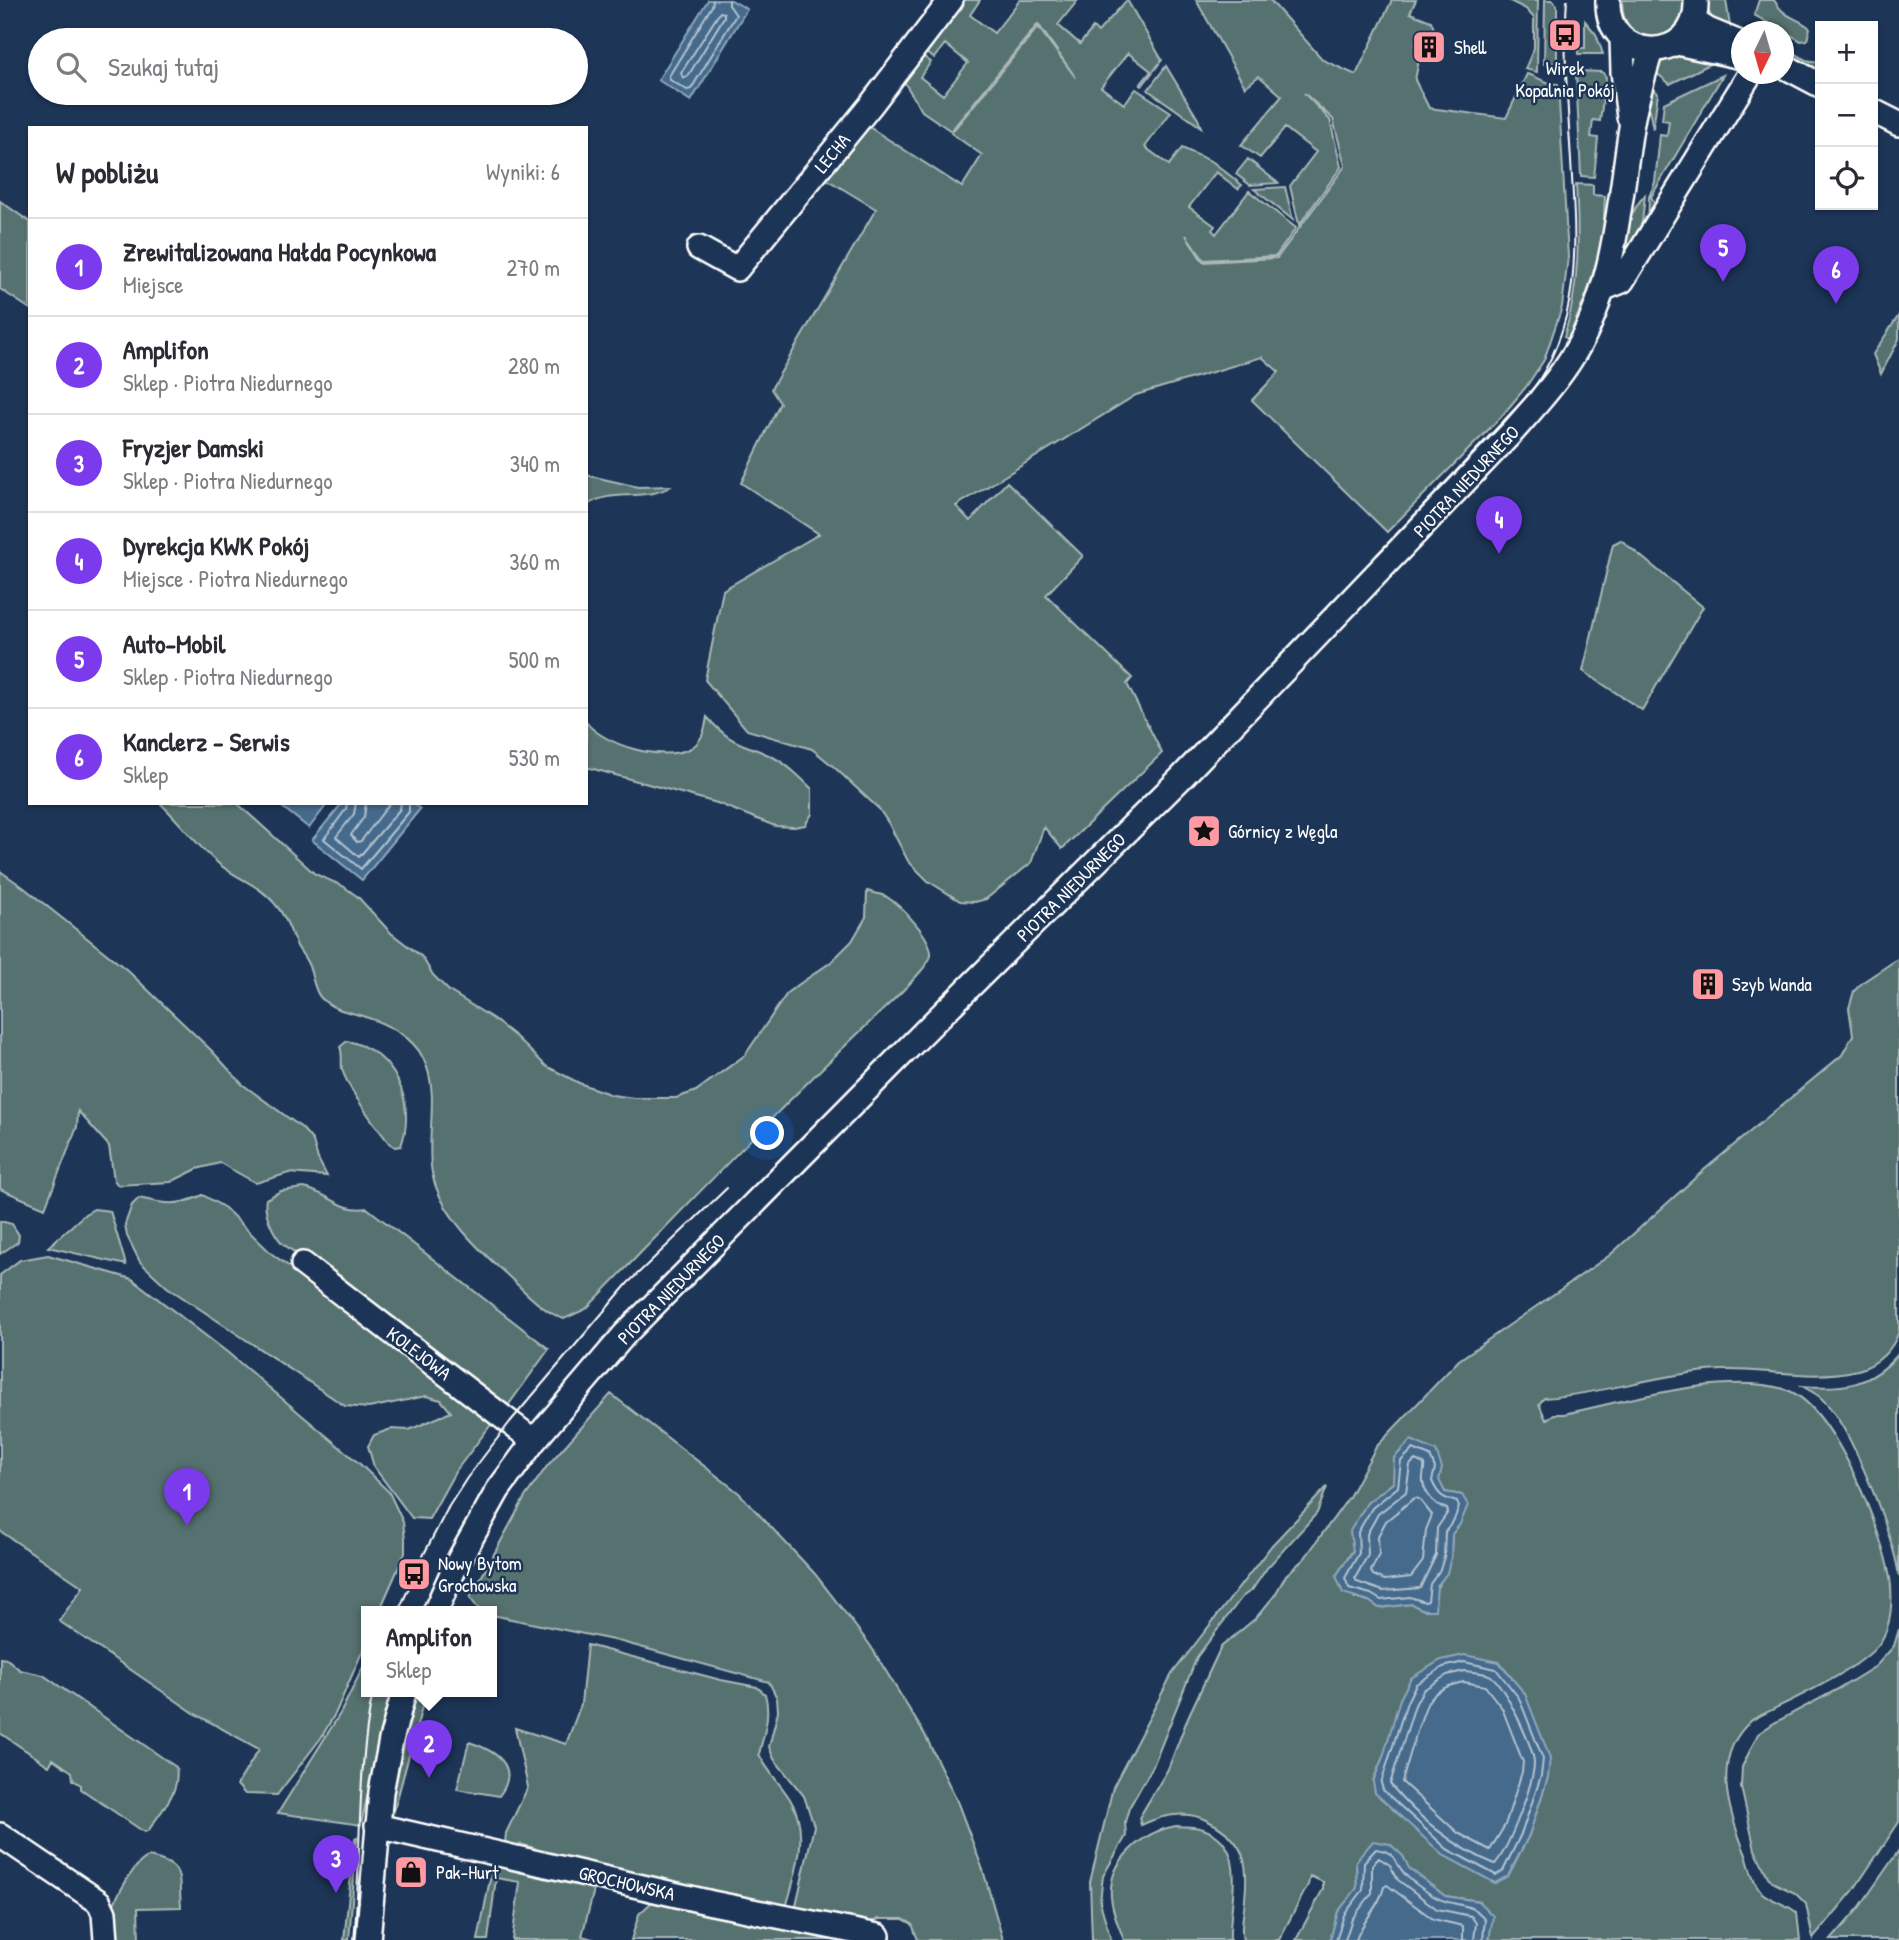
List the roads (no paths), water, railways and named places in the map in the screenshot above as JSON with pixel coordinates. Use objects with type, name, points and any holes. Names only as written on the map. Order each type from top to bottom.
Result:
[{"type":"street","name":"LECHA","points":[[699,248],[737,269],[870,106],[951,0]]},
{"type":"street","points":[[1589,0],[1608,8],[1614,29],[1622,39],[1637,48],[1651,50],[1677,43],[1731,55]]},
{"type":"street","points":[[1677,43],[1689,30],[1695,10],[1731,37]]},
{"type":"street","name":"PIOTRA NIEDURNEGO","points":[[1622,39],[1623,72],[1631,127]]},
{"type":"street","name":"PIOTRA NIEDURNEGO","points":[[438,1606],[455,1567],[498,1490],[534,1441],[625,1334],[910,1046],[1180,779],[1545,395],[1575,353],[1602,289],[1619,215],[1631,127],[1651,50]]},
{"type":"street","points":[[1794,72],[1818,84]]},
{"type":"street","points":[[1602,289],[1622,281],[1745,84]]},
{"type":"street","points":[[1878,114],[1899,124]]},
{"type":"street","name":"KOLEJOWA","points":[[303,1264],[534,1441]]},
{"type":"street","points":[[368,1940],[384,1771],[403,1697]]},
{"type":"street","name":"GROCHOWSKA","points":[[377,1826],[712,1903],[878,1936]]},
{"type":"street","points":[[0,1835],[99,1902],[104,1913],[106,1940]]},
{"type":"water","points":[[708,0],[731,0],[747,9],[691,101],[658,80]]},
{"type":"water","points":[[280,805],[326,805],[309,828]]},
{"type":"water","points":[[340,805],[415,805],[420,809],[362,880],[312,840]]},
{"type":"water","points":[[1411,1440],[1436,1451],[1442,1468],[1439,1480],[1445,1492],[1462,1495],[1468,1505],[1460,1524],[1452,1534],[1451,1557],[1447,1573],[1437,1586],[1435,1610],[1424,1610],[1411,1604],[1379,1608],[1369,1601],[1343,1593],[1336,1576],[1353,1551],[1350,1531],[1367,1503],[1393,1483],[1394,1458]]},
{"type":"water","points":[[1464,1655],[1499,1662],[1525,1694],[1550,1758],[1548,1777],[1529,1835],[1508,1876],[1495,1883],[1443,1855],[1375,1793],[1373,1782],[1400,1699],[1411,1678],[1441,1660]]},
{"type":"water","points":[[1373,1841],[1390,1844],[1403,1856],[1409,1868],[1445,1896],[1478,1901],[1493,1916],[1489,1940],[1330,1940],[1338,1912],[1357,1888],[1356,1861]]},
{"type":"tram line","points":[[1377,555],[1530,393],[1547,366],[1559,338],[1568,310],[1574,252],[1567,101],[1567,0]]},
{"type":"tram line","points":[[401,1606],[449,1506],[510,1422],[628,1283],[727,1188]]},
{"type":"tram line","points":[[354,1940],[364,1753],[372,1697]]},
{"type":"place","name":"Wirek Kopalnia Pokój","points":[[1565,35]]},
{"type":"place","name":"Shell","points":[[1429,47]]},
{"type":"place","name":"Auto-Mobil","points":[[1723,282]]},
{"type":"place","name":"Kanclerz - Serwis","points":[[1836,304]]},
{"type":"place","name":"Dyrekcja KWK Pokój","points":[[1499,554]]},
{"type":"place","name":"Górnicy z Węgla","points":[[1204,831]]},
{"type":"place","name":"Szyb Wanda","points":[[1708,984]]},
{"type":"place","name":"Zrewitalizowana Hałda Pocynkowa","points":[[187,1526]]},
{"type":"place","name":"Nowy Bytom Grochowska","points":[[414,1574]]},
{"type":"place","name":"Amplifon","points":[[429,1778]]},
{"type":"place","name":"Pak-Hurt","points":[[411,1872]]},
{"type":"place","name":"Fryzjer Damski","points":[[336,1893]]}]
